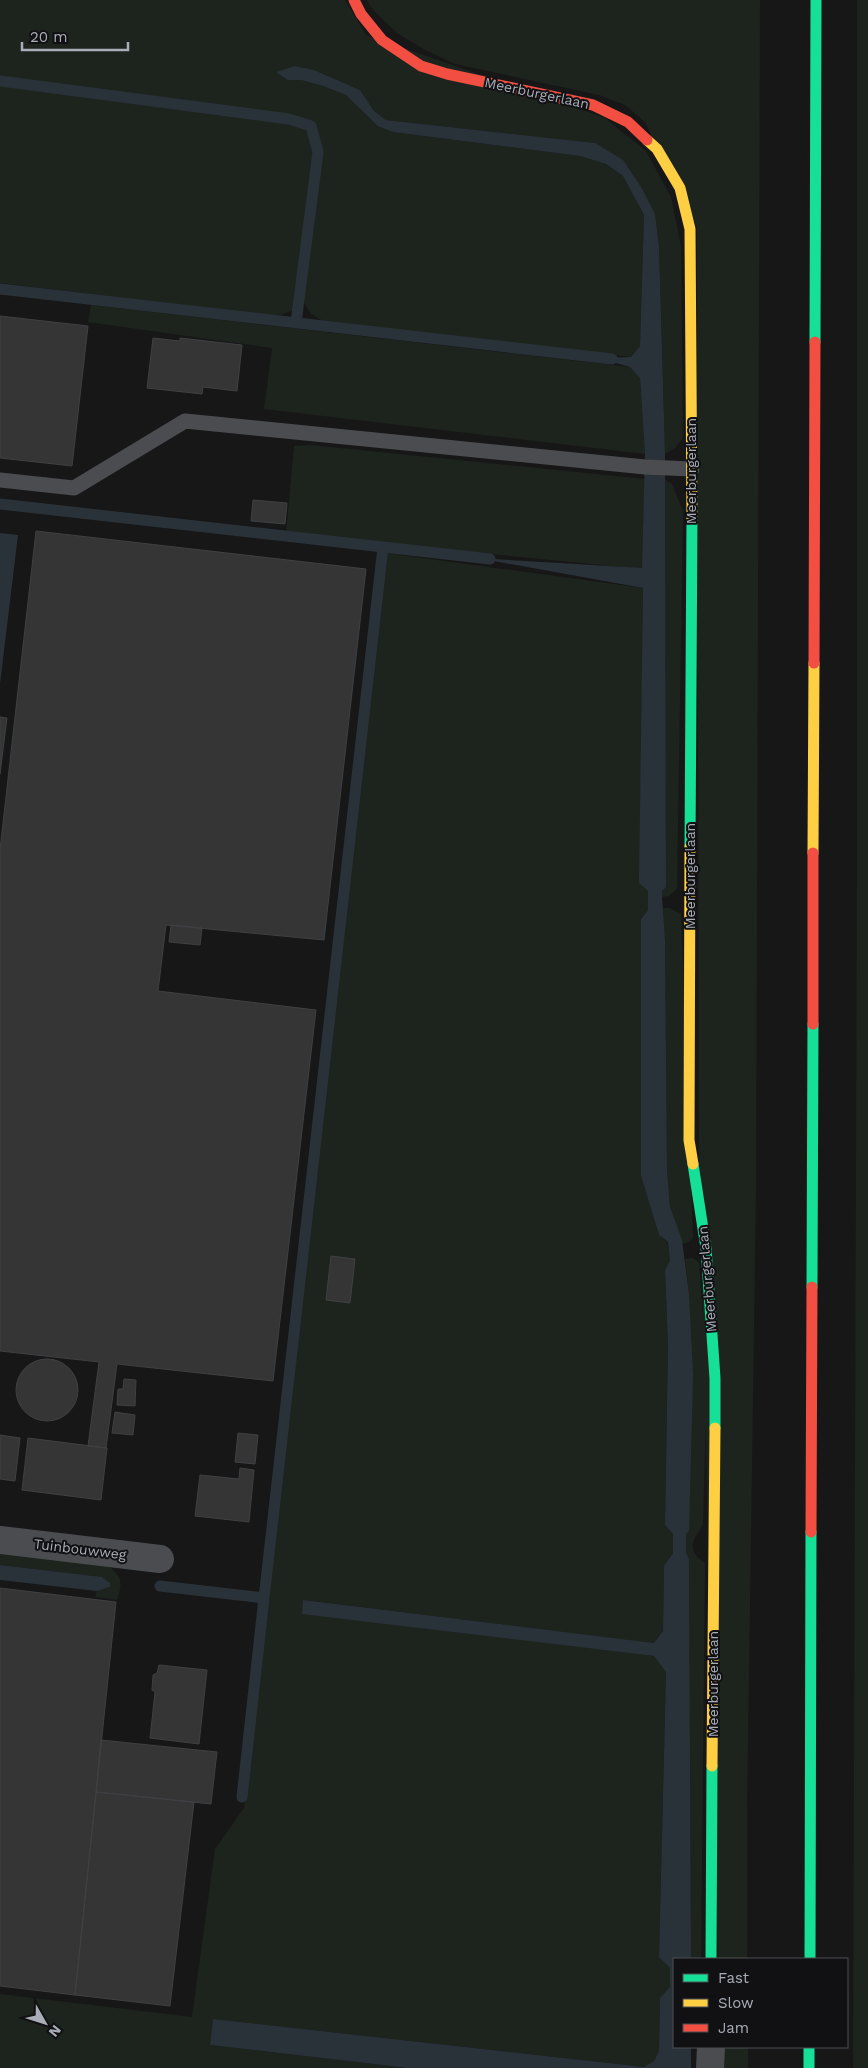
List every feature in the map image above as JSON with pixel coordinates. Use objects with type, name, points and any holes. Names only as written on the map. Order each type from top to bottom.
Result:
[{"type":"main road","name":"Meerburgerlaan","points":[[354,0],[361,14],[382,40],[421,66],[447,74],[593,105],[628,122],[657,149],[680,188],[690,229],[692,469],[689,1140],[706,1248],[715,1378],[711,1958]]},
{"type":"main road","points":[[810,1958],[816,0]]},
{"type":"main road","points":[[809,2048],[809,2068]]},
{"type":"street","name":"Tuinbouwweg","points":[[0,1540],[160,1558]]},
{"type":"street","points":[[710,2048],[710,2068]]},
{"type":"lane","points":[[0,480],[74,488],[185,421],[645,467],[692,469]]},
{"type":"shaded area","points":[[0,0],[345,0],[366,35],[605,118],[646,151],[671,197],[681,246],[683,438],[675,448],[665,454],[659,246],[655,214],[623,176],[644,215],[640,346],[631,357],[323,321],[311,314],[303,301],[322,152],[314,122],[291,116],[0,77]],"holes":[[[295,66],[314,70],[360,90],[374,111],[386,120],[595,143],[623,176],[606,164],[580,156],[393,132],[346,95],[301,80],[288,80]]]},
{"type":"shaded area","points":[[367,0],[760,0],[756,1190],[747,1810],[747,1958],[718,1958],[699,1140],[697,227],[645,122],[625,105],[599,95],[455,64],[425,50],[397,33],[373,10]]},
{"type":"shaded area","points":[[857,0],[868,0],[868,2068],[853,2068],[857,864]]},
{"type":"shaded area","points":[[295,66],[314,70],[360,90],[374,111],[386,120],[595,143],[623,160],[641,187],[655,214],[659,246],[665,454],[666,887],[662,891],[662,897],[665,940],[667,1170],[670,1207],[682,1240],[689,1294],[693,1375],[689,1531],[686,1534],[686,1552],[689,1559],[691,1958],[673,1958],[673,2048],[691,2048],[691,2068],[408,2068],[210,2045],[213,2019],[644,2067],[654,2061],[659,2051],[660,1998],[670,1987],[670,1968],[659,1957],[666,1672],[654,1656],[302,1614],[303,1600],[654,1643],[663,1631],[664,1566],[673,1553],[673,1534],[665,1525],[668,1345],[665,1270],[670,1261],[668,1242],[659,1235],[641,1176],[641,919],[648,910],[648,891],[639,883],[643,588],[477,558],[642,568],[645,454],[640,378],[630,367],[598,358],[631,357],[640,346],[644,215],[623,176],[606,164],[580,156],[393,132],[378,126],[346,95],[301,80],[288,80],[276,72]]},
{"type":"shaded area","points":[[0,86],[288,123],[308,131],[314,151],[294,310],[278,316],[0,283]]},
{"type":"shaded area","points":[[91,305],[630,367],[640,377],[645,454],[264,409],[272,348],[88,322]]},
{"type":"shaded area","points":[[310,445],[645,479],[642,569],[286,534],[294,446]]},
{"type":"shaded area","points":[[665,479],[672,484],[683,511],[677,889],[669,896],[662,897],[662,891],[666,887]]},
{"type":"shaded area","points":[[0,533],[18,535],[0,684]]},
{"type":"shaded area","points":[[386,553],[643,588],[640,883],[648,891],[648,910],[641,919],[641,1176],[659,1235],[667,1242],[671,1261],[665,1270],[668,1345],[665,1525],[673,1534],[673,1553],[664,1566],[663,1631],[654,1643],[304,1600],[302,1613],[654,1656],[666,1671],[659,1956],[670,1968],[670,1987],[660,1998],[659,2051],[654,2061],[644,2067],[213,2019],[210,2045],[408,2068],[0,2068],[0,1994],[192,2017],[215,1849],[244,1808]]},
{"type":"shaded area","points":[[662,908],[669,908],[681,914],[693,1238],[689,1242],[682,1244],[670,1207],[667,1170],[665,940]]},
{"type":"shaded area","points":[[693,1258],[699,1262],[707,1373],[703,1525],[696,1535],[693,1545],[695,1554],[705,1563],[701,1958],[691,1958],[689,1559],[686,1552],[686,1534],[689,1531],[689,1294],[685,1259]]},
{"type":"shaded area","points":[[0,1552],[108,1565],[120,1580],[117,1600],[95,1597],[97,1591],[110,1587],[102,1577],[0,1565]]},
{"type":"shaded area","points":[[0,1565],[102,1577],[110,1583],[110,1587],[97,1591],[0,1580]]},
{"type":"shaded area","points":[[717,2048],[748,2048],[748,2068],[717,2068]]},
{"type":"building","points":[[0,316],[88,326],[72,466],[0,458]]},
{"type":"building","points":[[153,338],[180,341],[180,338],[242,345],[237,391],[203,387],[202,394],[147,388]]},
{"type":"building","points":[[253,500],[287,503],[285,524],[251,521]]},
{"type":"building","points":[[36,531],[366,569],[324,940],[166,925],[158,991],[316,1010],[273,1381],[117,1364],[106,1448],[88,1446],[99,1362],[0,1351],[0,850]]},
{"type":"building","points":[[0,717],[7,718],[0,774]]},
{"type":"building","points":[[171,925],[202,928],[200,945],[169,942]]},
{"type":"building","points":[[331,1256],[355,1259],[350,1303],[326,1300]]},
{"type":"building","points":[[47,1359],[59,1361],[69,1368],[76,1378],[78,1390],[76,1402],[69,1412],[59,1419],[47,1421],[35,1419],[25,1412],[18,1402],[16,1390],[18,1378],[25,1368],[35,1361]]},
{"type":"building","points":[[124,1379],[136,1380],[135,1406],[117,1405],[118,1389],[123,1389]]},
{"type":"building","points":[[115,1412],[135,1415],[133,1435],[112,1433]]},
{"type":"building","points":[[238,1433],[258,1435],[255,1464],[235,1462]]},
{"type":"building","points":[[0,1435],[20,1438],[15,1481],[0,1479]]},
{"type":"building","points":[[28,1438],[107,1448],[101,1500],[22,1490]]},
{"type":"building","points":[[240,1468],[254,1470],[249,1522],[195,1516],[200,1475],[239,1479]]},
{"type":"building","points":[[0,1588],[116,1602],[75,1995],[0,1986]]},
{"type":"building","points":[[159,1665],[207,1670],[199,1744],[150,1738],[155,1692],[152,1690],[153,1675],[157,1673]]},
{"type":"building","points":[[101,1740],[217,1752],[211,1804],[96,1792]]},
{"type":"building","points":[[96,1792],[194,1802],[170,2006],[75,1995]]},
{"type":"waterway","points":[[0,81],[289,119],[311,126],[318,152],[296,323]]},
{"type":"waterway","points":[[0,289],[612,359]]},
{"type":"waterway","points":[[0,504],[490,559]]},
{"type":"waterway","points":[[160,1586],[264,1598],[383,547]]},
{"type":"waterway","points":[[242,1797],[264,1598]]},
{"type":"traffic: fast","points":[[815,342],[816,0]]},
{"type":"traffic: fast","points":[[690,847],[692,519]]},
{"type":"traffic: fast","points":[[812,1287],[813,1024]]},
{"type":"traffic: fast","points":[[693,1164],[706,1248],[715,1378],[715,1428]]},
{"type":"traffic: fast","points":[[810,1958],[811,1532]]},
{"type":"traffic: fast","points":[[711,1958],[712,1766]]},
{"type":"traffic: fast","points":[[809,2048],[809,2068]]},
{"type":"traffic: slow","points":[[647,140],[657,149],[680,188],[690,229],[692,519]]},
{"type":"traffic: slow","points":[[813,853],[814,663]]},
{"type":"traffic: slow","points":[[690,847],[689,1140],[693,1164]]},
{"type":"traffic: slow","points":[[712,1766],[715,1428]]},
{"type":"traffic: jam","points":[[354,0],[361,14],[382,40],[421,66],[447,74],[593,105],[628,122],[647,140]]},
{"type":"traffic: jam","points":[[814,663],[815,342]]},
{"type":"traffic: jam","points":[[813,853],[813,1024]]},
{"type":"traffic: jam","points":[[811,1532],[812,1287]]}]
